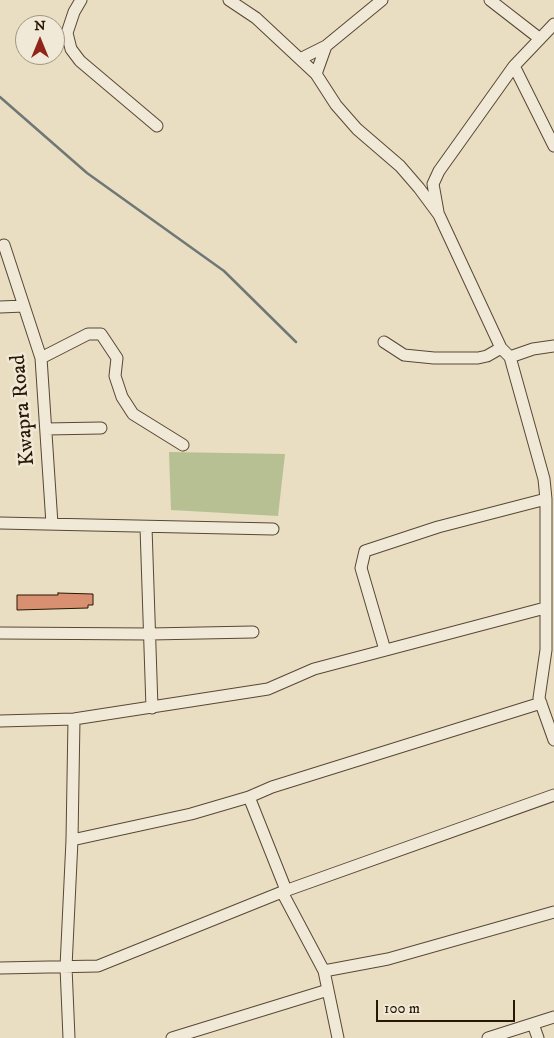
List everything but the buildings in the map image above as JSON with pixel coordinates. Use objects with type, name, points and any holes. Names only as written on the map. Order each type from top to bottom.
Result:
[{"type":"street","points":[[81,0],[74,12],[67,33],[71,48],[80,61],[157,126]]},
{"type":"street","points":[[229,0],[256,18],[316,74],[336,105],[357,129],[400,166],[420,188],[439,215],[501,348],[510,357],[544,479],[546,499],[545,608],[550,650],[539,698],[554,740]]},
{"type":"street","points":[[300,59],[326,46],[382,0]]},
{"type":"street","points":[[490,0],[539,38]]},
{"type":"street","points":[[439,215],[433,184],[439,171],[504,83],[514,66],[554,24]]},
{"type":"street","points":[[316,74],[326,46]]},
{"type":"street","points":[[514,66],[554,146]]},
{"type":"street","points":[[504,83],[526,90]]},
{"type":"street","name":"Kwapra Road","points":[[4,245],[42,358],[52,524]]},
{"type":"street","points":[[0,306],[24,306]]},
{"type":"street","points":[[42,358],[88,334],[96,332],[101,334],[117,358],[115,376],[122,397],[133,414],[183,445]]},
{"type":"street","points":[[384,342],[404,355],[434,358],[478,358],[501,348]]},
{"type":"street","points":[[510,357],[533,349],[554,346]]},
{"type":"street","points":[[46,429],[101,428]]},
{"type":"street","points":[[385,650],[361,568],[365,552],[438,527],[546,499]]},
{"type":"street","points":[[0,523],[273,529]]},
{"type":"street","points":[[146,527],[152,708]]},
{"type":"street","points":[[0,721],[74,719],[268,689],[314,668],[545,608]]},
{"type":"street","points":[[0,633],[150,634],[254,632]]},
{"type":"street","points":[[72,840],[191,814],[541,703]]},
{"type":"street","points":[[69,1038],[66,967],[72,840],[74,719]]},
{"type":"street","points":[[0,968],[98,966],[284,891],[554,796]]},
{"type":"street","points":[[249,797],[284,891],[324,971],[338,1038]]},
{"type":"street","points":[[324,971],[388,959],[554,912]]},
{"type":"street","points":[[172,1038],[328,990]]},
{"type":"street","points":[[488,1038],[554,1017]]},
{"type":"street","points":[[533,1024],[538,1038]]},
{"type":"green space","points":[[169,452],[285,454],[278,516],[171,510]]},
{"type":"waterway","points":[[0,97],[87,173],[224,271],[296,342]]}]
